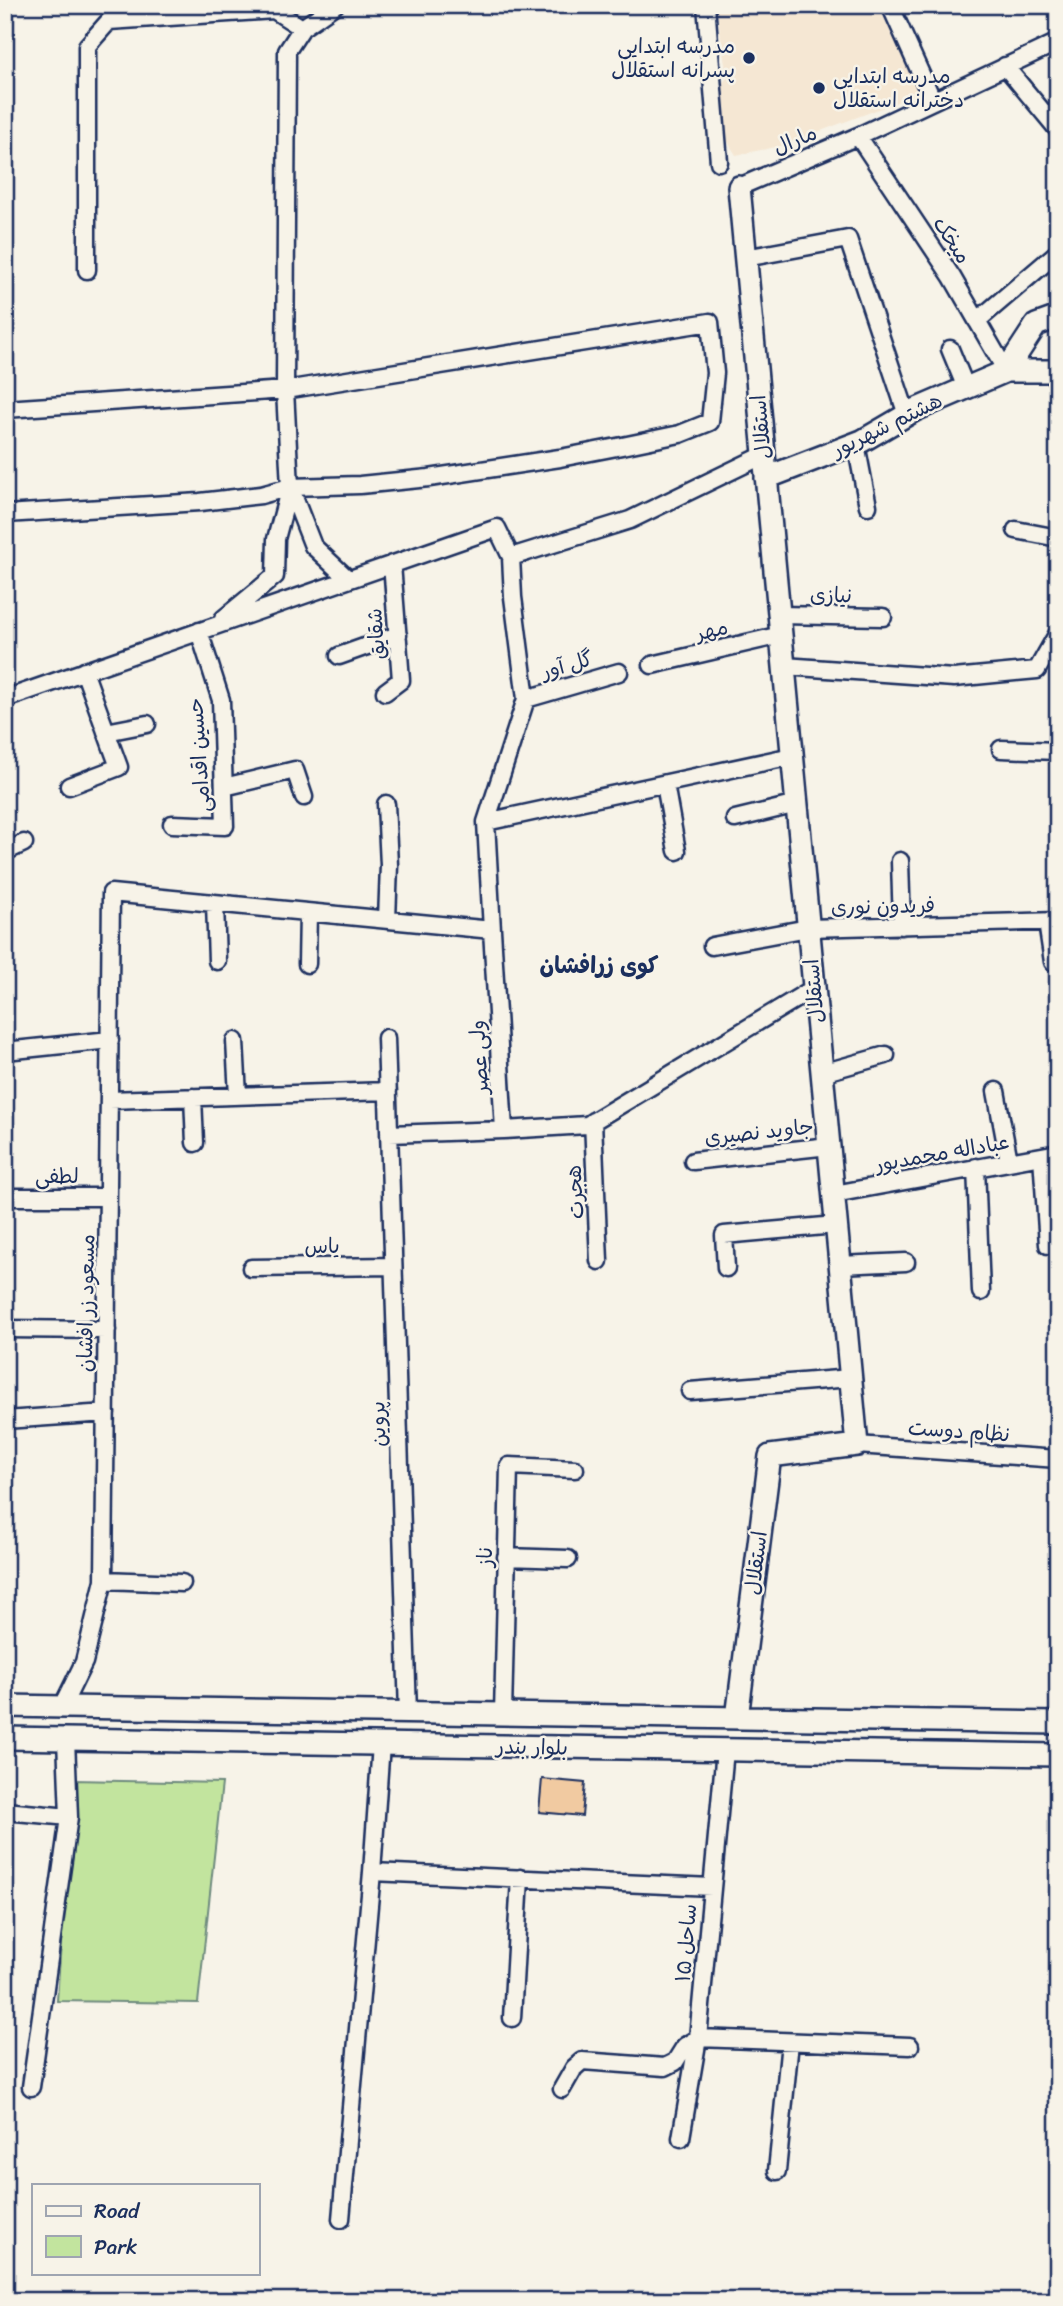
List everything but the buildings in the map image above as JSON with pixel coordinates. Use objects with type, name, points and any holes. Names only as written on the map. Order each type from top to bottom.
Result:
[{"type":"main road","name":"استقلال","points":[[737,1718],[769,1456],[857,1445],[739,187]]},
{"type":"main road","points":[[1006,371],[1036,325],[1058,317]]},
{"type":"main road","name":"هشتم شهریور","points":[[766,478],[856,444],[907,415],[1006,371]]},
{"type":"main road","points":[[1006,371],[1058,371]]},
{"type":"main road","name":"بلوار بندر","points":[[5,1706],[1058,1723]]},
{"type":"main road","name":"بلوار بندر","points":[[5,1738],[1058,1755]]},
{"type":"street","points":[[207,628],[275,576],[276,539],[290,487],[285,390],[287,51],[302,28],[335,5]]},
{"type":"street","points":[[706,5],[719,162]]},
{"type":"street","points":[[890,5],[933,101]]},
{"type":"street","points":[[87,270],[87,46],[109,21],[274,10],[302,28]]},
{"type":"street","name":"مارال","points":[[739,187],[858,136],[1058,42]]},
{"type":"street","points":[[1006,66],[1058,130]]},
{"type":"street","name":"میخک","points":[[858,136],[952,277],[1006,371]]},
{"type":"street","points":[[745,258],[848,239],[907,415]]},
{"type":"street","points":[[977,321],[1058,252]]},
{"type":"street","points":[[5,410],[285,390],[709,322],[715,373],[710,422],[680,434],[560,458],[429,478],[360,485],[290,487],[261,495],[200,502],[5,514]]},
{"type":"street","points":[[950,349],[966,388]]},
{"type":"street","points":[[856,444],[868,506]]},
{"type":"street","points":[[511,556],[630,520],[764,455]]},
{"type":"street","points":[[290,487],[313,546],[348,579]]},
{"type":"street","points":[[5,699],[497,528],[511,556],[513,597],[526,699],[486,822],[792,757]]},
{"type":"street","points":[[1016,530],[1058,538]]},
{"type":"street","name":"شقایق","points":[[385,692],[401,680],[392,564]]},
{"type":"street","name":"نیازی","points":[[780,625],[883,617]]},
{"type":"street","name":"مهر","points":[[652,665],[780,625]]},
{"type":"street","name":"حسین اقدامی","points":[[172,824],[225,826],[220,700],[207,628]]},
{"type":"street","points":[[784,666],[954,678],[1037,670],[1058,633]]},
{"type":"street","points":[[339,656],[398,635]]},
{"type":"street","points":[[69,786],[119,767],[84,671]]},
{"type":"street","name":"گل آور","points":[[526,699],[619,672]]},
{"type":"street","points":[[106,732],[146,724]]},
{"type":"street","points":[[1001,749],[1058,751]]},
{"type":"street","points":[[224,787],[295,770],[304,797]]},
{"type":"street","points":[[666,784],[677,851]]},
{"type":"street","points":[[386,804],[389,865],[387,920]]},
{"type":"street","points":[[735,819],[797,804]]},
{"type":"street","name":"ولی عصر","points":[[486,822],[504,1130]]},
{"type":"street","points":[[5,848],[7,851],[24,843]]},
{"type":"street","points":[[900,861],[902,926]]},
{"type":"street","name":"مسعود زر افشان","points":[[62,1707],[84,1662],[104,1580],[111,893],[215,904]]},
{"type":"street","points":[[217,961],[215,904],[492,930]]},
{"type":"street","points":[[307,964],[308,913]]},
{"type":"street","points":[[1053,922],[1053,962]]},
{"type":"street","name":"فریدون نوری","points":[[712,946],[808,928],[1053,922]]},
{"type":"street","points":[[386,1038],[389,1134],[587,1125],[814,988]]},
{"type":"street","points":[[5,1051],[110,1040]]},
{"type":"street","points":[[235,1041],[238,1096]]},
{"type":"street","points":[[822,1073],[886,1055]]},
{"type":"street","points":[[109,1100],[388,1091]]},
{"type":"street","points":[[996,1091],[1009,1161]]},
{"type":"street","points":[[193,1097],[195,1143]]},
{"type":"street","name":"هجرت","points":[[593,1121],[599,1261]]},
{"type":"street","name":"پروین","points":[[389,1134],[408,1713]]},
{"type":"street","name":"جاوید نصیری","points":[[693,1161],[829,1146]]},
{"type":"street","points":[[1048,1245],[1050,1155]]},
{"type":"street","name":"عباداله محمدپور","points":[[834,1194],[1050,1155]]},
{"type":"street","points":[[976,1167],[981,1292]]},
{"type":"street","name":"لطفی","points":[[5,1197],[108,1197]]},
{"type":"street","points":[[726,1268],[724,1235],[836,1225]]},
{"type":"street","points":[[840,1265],[906,1262]]},
{"type":"street","name":"یاس","points":[[251,1268],[393,1266]]},
{"type":"street","points":[[5,1329],[107,1330]]},
{"type":"street","points":[[690,1391],[851,1378]]},
{"type":"street","points":[[5,1420],[106,1413]]},
{"type":"street","name":"نظام دوست","points":[[857,1445],[1058,1459]]},
{"type":"street","name":"ناز","points":[[503,1714],[509,1466],[575,1469]]},
{"type":"street","points":[[506,1557],[568,1559]]},
{"type":"street","points":[[104,1580],[182,1583]]},
{"type":"street","points":[[31,2087],[69,1817],[66,1739]]},
{"type":"street","points":[[341,2218],[381,1744]]},
{"type":"street","name":"ساحل ۱۵","points":[[681,2138],[698,2038],[725,1750]]},
{"type":"street","points":[[5,1811],[69,1817]]},
{"type":"street","points":[[372,1871],[712,1887]]},
{"type":"street","points":[[512,2018],[520,1878]]},
{"type":"street","points":[[562,2089],[574,2068],[582,2062],[665,2067],[675,2062],[685,2046],[698,2038],[910,2046]]},
{"type":"street","points":[[777,2171],[790,2042]]},
{"type":"shaded area","name":"مدرسه ابتدایی دخترانه استقلال","points":[[716,5],[878,5],[921,93],[781,146],[736,155],[723,134],[721,84],[727,78]]},
{"type":"green space","points":[[72,1780],[222,1783],[198,2003],[57,2001]]},
{"type":"place","name":"مدرسه ابتدایی پسرانه استقلال","points":[[749,58]]},
{"type":"place","name":"مدرسه ابتدایی دخترانه استقلال","points":[[819,88]]},
{"type":"district","name":"کوی زرافشان","points":[[599,965]]}]
